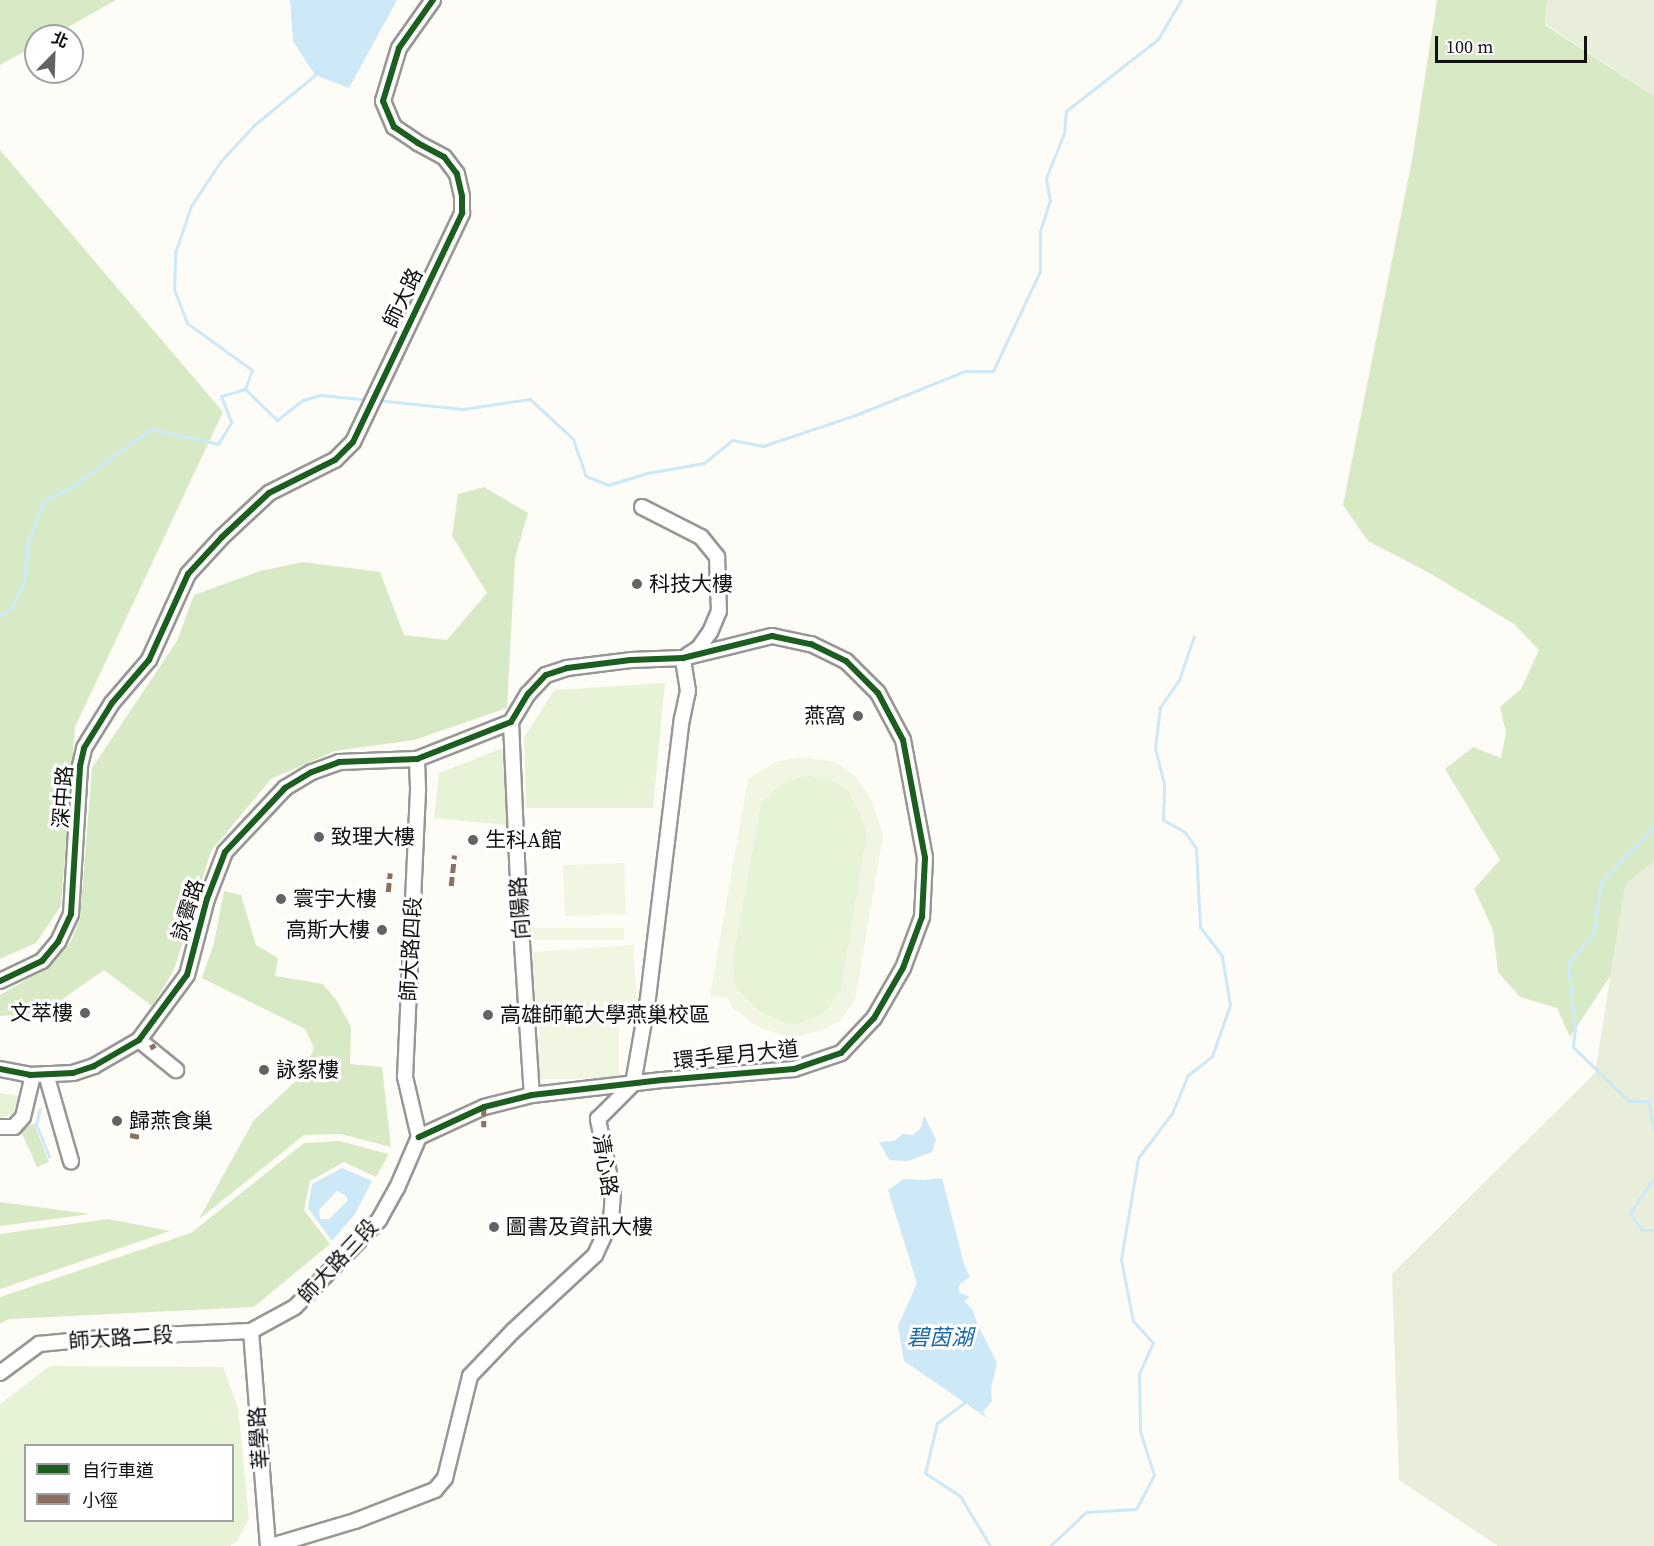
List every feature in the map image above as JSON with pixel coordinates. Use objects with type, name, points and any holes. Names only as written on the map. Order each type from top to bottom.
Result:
[{"type":"street","name":"師大路","points":[[188,574],[213,545],[269,493],[335,460],[353,442],[462,213],[462,196],[457,174],[444,157],[417,143],[394,127],[383,101],[399,48],[433,0]]},
{"type":"street","points":[[633,1084],[648,998],[682,719],[688,691],[683,658],[699,648],[710,633],[719,611],[717,557],[701,537],[642,507]]},
{"type":"street","name":"深中路","points":[[0,981],[42,961],[58,942],[71,914],[80,766],[84,748],[112,703],[149,660],[188,574]]},
{"type":"street","name":"環手星月大道","points":[[419,1137],[484,1107],[532,1095],[794,1069],[842,1053],[874,1018],[903,968],[922,917],[925,858],[903,740],[878,693],[846,661],[811,644],[772,636],[683,658],[631,660],[567,668],[546,675],[528,694],[511,722]]},
{"type":"street","points":[[417,759],[511,722]]},
{"type":"street","name":"向陽路","points":[[511,722],[518,881],[532,1095]]},
{"type":"street","name":"詠霽路","points":[[0,1069],[40,1075],[73,1073],[94,1066],[139,1040],[187,975],[207,899],[225,852],[285,788],[312,772],[339,762],[417,759]]},
{"type":"street","name":"師大路四段","points":[[417,759],[418,788],[405,1077],[419,1137]]},
{"type":"street","points":[[139,1040],[176,1070]]},
{"type":"street","points":[[0,1127],[14,1127],[23,1117],[40,1075]]},
{"type":"street","points":[[40,1075],[71,1161]]},
{"type":"street","name":"清心路","points":[[269,1546],[355,1521],[435,1490],[446,1478],[470,1376],[513,1331],[595,1255],[611,1221],[613,1193],[598,1119],[633,1084]]},
{"type":"street","name":"師大路三段","points":[[251,1330],[295,1307],[364,1238],[397,1188],[419,1137]]},
{"type":"street","name":"莘學路","points":[[251,1330],[269,1546]]},
{"type":"street","name":"師大路二段","points":[[0,1373],[39,1344],[112,1337],[251,1330]]},
{"type":"green space","points":[[0,0],[116,0],[73,24],[24,24],[24,52],[0,65]]},
{"type":"green space","points":[[1437,0],[1547,0],[1545,25],[1654,96],[1654,910],[1570,1037],[1557,1008],[1520,997],[1498,972],[1493,930],[1474,889],[1500,860],[1445,769],[1473,747],[1501,758],[1506,732],[1500,707],[1521,689],[1539,650],[1514,624],[1426,571],[1368,541],[1343,505],[1412,160]]},
{"type":"green space","points":[[1547,0],[1654,0],[1654,96],[1545,24]]},
{"type":"green space","points":[[0,150],[223,412],[75,727],[61,906],[36,943],[0,959]]},
{"type":"green space","points":[[484,487],[528,513],[515,558],[507,708],[414,740],[335,751],[271,779],[211,851],[174,970],[152,1006],[104,970],[41,1014],[0,1016],[0,995],[44,970],[70,943],[80,919],[92,768],[177,641],[194,595],[260,571],[303,562],[380,572],[404,635],[447,640],[487,593],[452,536],[458,494]]},
{"type":"green space","points":[[665,683],[653,808],[526,808],[524,738],[554,690]]},
{"type":"green space","points":[[508,746],[506,825],[434,818],[439,773]]},
{"type":"green space","points":[[802,757],[834,762],[854,775],[871,799],[883,835],[855,1000],[840,1021],[823,1030],[799,1036],[781,1035],[756,1026],[733,1008],[728,998],[710,996],[748,779],[776,762]],"holes":[[[806,775],[830,779],[847,789],[858,808],[867,834],[841,990],[828,1009],[820,1015],[796,1025],[787,1024],[761,1013],[736,988],[732,962],[761,802],[781,784]]]},
{"type":"green space","points":[[806,775],[830,779],[847,789],[858,808],[867,834],[841,990],[828,1009],[796,1025],[787,1024],[761,1013],[736,988],[732,962],[761,802],[781,784]]},
{"type":"green space","points":[[1654,861],[1654,1546],[1498,1546],[1399,1480],[1392,1274],[1595,1073],[1625,884]]},
{"type":"green space","points":[[624,863],[626,914],[565,916],[563,865]]},
{"type":"green space","points":[[224,891],[241,895],[256,945],[278,958],[275,976],[323,984],[337,1001],[351,1027],[350,1064],[382,1067],[391,1147],[341,1134],[304,1135],[199,1219],[254,1120],[302,1075],[314,1048],[305,1029],[202,978],[214,943]]},
{"type":"green space","points":[[532,928],[624,928],[624,940],[532,940]]},
{"type":"green space","points":[[633,945],[638,1010],[537,1017],[532,952]]},
{"type":"green space","points":[[539,1015],[619,1015],[619,1079],[539,1079]]},
{"type":"green space","points":[[0,1093],[20,1096],[12,1114],[0,1118]]},
{"type":"green space","points":[[34,1123],[49,1162],[37,1167],[21,1131]]},
{"type":"green space","points":[[339,1141],[389,1154],[376,1177],[344,1162],[310,1181],[304,1210],[330,1244],[254,1307],[9,1319],[0,1324],[0,1297],[191,1233],[304,1143]]},
{"type":"green space","points":[[0,1202],[90,1214],[0,1226]]},
{"type":"green space","points":[[108,1219],[170,1231],[0,1289],[0,1234]]},
{"type":"green space","points":[[50,1366],[223,1367],[238,1408],[249,1519],[237,1541],[230,1546],[0,1546],[0,1404]]},
{"type":"water","points":[[290,0],[397,0],[349,88],[315,75],[293,41]]},
{"type":"water","points":[[924,1115],[936,1140],[932,1152],[908,1161],[889,1160],[879,1142],[894,1141],[903,1134],[913,1135],[921,1128]]},
{"type":"water","points":[[342,1168],[372,1181],[355,1214],[332,1241],[308,1208],[312,1184]],"holes":[[[337,1191],[345,1195],[348,1200],[329,1219],[320,1219],[319,1210]]]},
{"type":"water","name":"碧茵湖","points":[[942,1178],[964,1264],[970,1277],[960,1284],[958,1292],[970,1297],[964,1301],[973,1310],[997,1363],[991,1388],[992,1401],[983,1412],[987,1418],[904,1361],[898,1326],[917,1283],[888,1190],[904,1179]]},
{"type":"waterway","points":[[376,400],[463,409],[530,399],[573,439],[586,476],[608,485],[647,473],[704,463],[732,440],[763,446],[858,414],[965,371],[993,371],[1040,271],[1040,231],[1050,201],[1046,178],[1064,133],[1066,111],[1158,39],[1181,0]]},
{"type":"waterway","points":[[245,389],[252,370],[187,323],[174,289],[175,253],[191,206],[220,162],[254,125],[315,75]]},
{"type":"waterway","points":[[0,615],[10,609],[24,583],[28,541],[44,501],[70,488],[151,429],[218,444],[231,422],[221,396],[245,389],[277,420],[303,400],[321,395],[370,400]]},
{"type":"waterway","points":[[1050,1546],[1086,1512],[1136,1509],[1154,1475],[1140,1431],[1139,1374],[1153,1343],[1133,1321],[1121,1259],[1138,1158],[1172,1113],[1188,1075],[1212,1056],[1230,1005],[1222,956],[1200,927],[1196,848],[1185,832],[1163,820],[1164,784],[1155,748],[1160,707],[1179,680],[1194,636]]},
{"type":"waterway","points":[[1654,826],[1601,882],[1594,932],[1568,964],[1575,1027],[1573,1047],[1629,1101],[1648,1101],[1654,1130]]},
{"type":"waterway","points":[[40,1109],[36,1124],[49,1156]]},
{"type":"waterway","points":[[1654,1178],[1630,1213],[1642,1230],[1654,1230]]},
{"type":"waterway","points":[[965,1402],[937,1423],[925,1473],[960,1496],[990,1546]]},
{"type":"marked path","points":[[451,886],[454,855]]},
{"type":"marked path","points":[[388,892],[390,873]]},
{"type":"marked path","points":[[150,1048],[155,1045]]},
{"type":"marked path","points":[[484,1107],[484,1127]]},
{"type":"marked path","points":[[130,1135],[140,1137]]},
{"type":"cycle path","points":[[0,981],[42,961],[58,942],[71,914],[80,766],[84,748],[112,703],[149,660],[188,574],[222,537],[269,493],[335,460],[353,442],[462,213],[462,196],[457,174],[444,157],[394,127],[383,101],[399,48],[433,0]]},
{"type":"cycle path","points":[[0,1069],[30,1075],[73,1073],[94,1066],[139,1040],[187,975],[207,899],[225,852],[285,788],[312,772],[339,762],[417,759],[511,722],[528,694],[546,675],[567,668],[631,660],[683,658],[772,636],[811,644],[846,661],[878,693],[903,740],[925,858],[922,917],[903,968],[874,1018],[841,1053],[794,1069],[662,1080],[532,1095],[484,1107],[419,1137]]},
{"type":"place","name":"科技大樓","points":[[637,584]]},
{"type":"place","name":"燕窩","points":[[858,716]]},
{"type":"place","name":"致理大樓","points":[[319,837]]},
{"type":"place","name":"生科A館","points":[[473,840]]},
{"type":"place","name":"寰宇大樓","points":[[281,899]]},
{"type":"place","name":"高斯大樓","points":[[382,930]]},
{"type":"place","name":"文萃樓","points":[[85,1013]]},
{"type":"place","name":"高雄師範大學燕巢校區","points":[[488,1015]]},
{"type":"place","name":"詠絮樓","points":[[264,1070]]},
{"type":"place","name":"歸燕食巢","points":[[117,1121]]},
{"type":"place","name":"圖書及資訊大樓","points":[[494,1227]]}]
